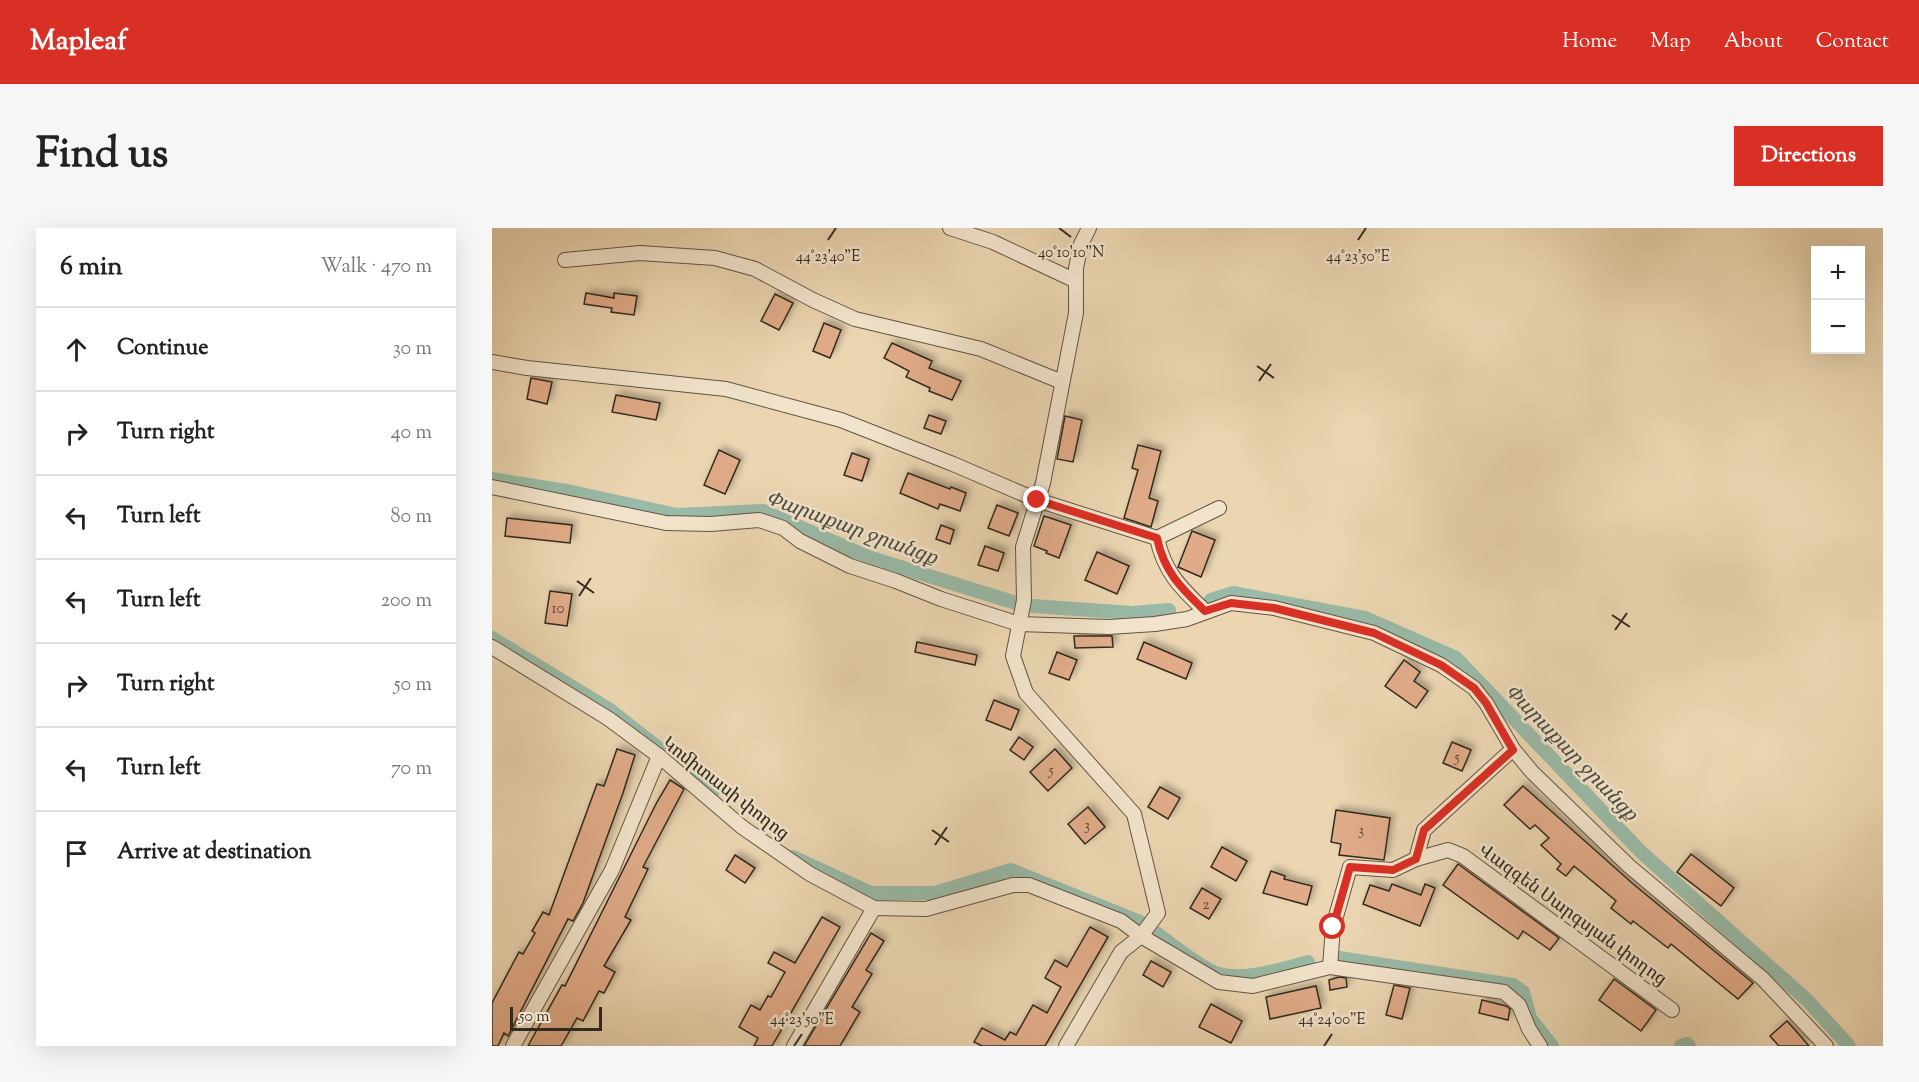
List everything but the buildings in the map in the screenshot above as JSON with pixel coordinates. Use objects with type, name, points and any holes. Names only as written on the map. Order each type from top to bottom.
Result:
[{"type":"street","points":[[950,228],[993,242],[1076,281]]},
{"type":"street","points":[[1066,1046],[1121,952],[1142,936],[1158,913],[1134,814],[1026,693],[1013,656],[1024,600],[1023,547],[1042,483],[1076,313],[1076,268],[1081,244],[1089,228]]},
{"type":"street","points":[[565,260],[640,253],[715,258],[755,268],[813,300],[855,319],[981,349],[1062,382]]},
{"type":"street","points":[[492,362],[527,368],[726,389],[841,420],[1037,500],[1157,538],[1219,508]]},
{"type":"street","points":[[492,487],[666,523],[711,524],[759,520],[783,528],[800,541],[850,566],[896,581],[941,600],[1019,624],[1108,627],[1155,624],[1187,619],[1231,603],[1274,608],[1374,633],[1441,665],[1474,688],[1486,703],[1513,750],[1532,772],[1629,866],[1763,979],[1826,1046]]},
{"type":"street","points":[[1157,538],[1161,555],[1170,573],[1179,586],[1205,611]]},
{"type":"street","name":"Կոմիտասի փողոց","points":[[492,647],[609,720],[658,756],[742,828],[810,874],[873,908],[926,909],[1012,885],[1029,885],[1121,921],[1220,982],[1253,986],[1330,967],[1504,992],[1519,1005],[1529,1029],[1540,1046]]},
{"type":"street","points":[[1416,859],[1424,830],[1513,750]]},
{"type":"street","points":[[513,1046],[612,870],[658,756]]},
{"type":"street","name":"Վազգեն Սարգսյան փողոց","points":[[1330,967],[1333,927],[1350,867],[1393,870],[1416,859],[1448,850],[1463,856],[1672,1010]]},
{"type":"street","points":[[794,1046],[873,908]]},
{"type":"waterway","name":"Փարաքար ջրանցք","points":[[492,479],[572,492],[677,515],[763,511],[868,557],[1019,604]]},
{"type":"waterway","name":"Փարաքար ջրանցք","points":[[1211,600],[1233,593],[1365,618],[1456,658],[1641,852],[1808,1001],[1849,1046]]},
{"type":"waterway","name":"Փարաքար ջրանցք","points":[[1032,606],[1132,613],[1169,610]]},
{"type":"waterway","points":[[492,638],[610,710],[713,791]]},
{"type":"waterway","points":[[793,857],[871,893],[935,893],[1011,870],[1140,922]]},
{"type":"waterway","points":[[1156,933],[1197,963],[1221,975],[1246,976],[1308,962]]},
{"type":"waterway","points":[[1339,958],[1513,985],[1523,992],[1530,1018],[1552,1046]]},
{"type":"waterway","points":[[1681,1046],[1687,1044],[1689,1046]]},
{"type":"route","points":[[1037,500],[1157,538],[1161,555],[1170,573],[1179,586],[1205,611],[1231,603],[1274,608],[1318,617],[1374,633],[1441,665],[1474,688],[1486,703],[1513,750],[1424,830],[1416,859],[1393,870],[1350,867],[1333,927]]}]
